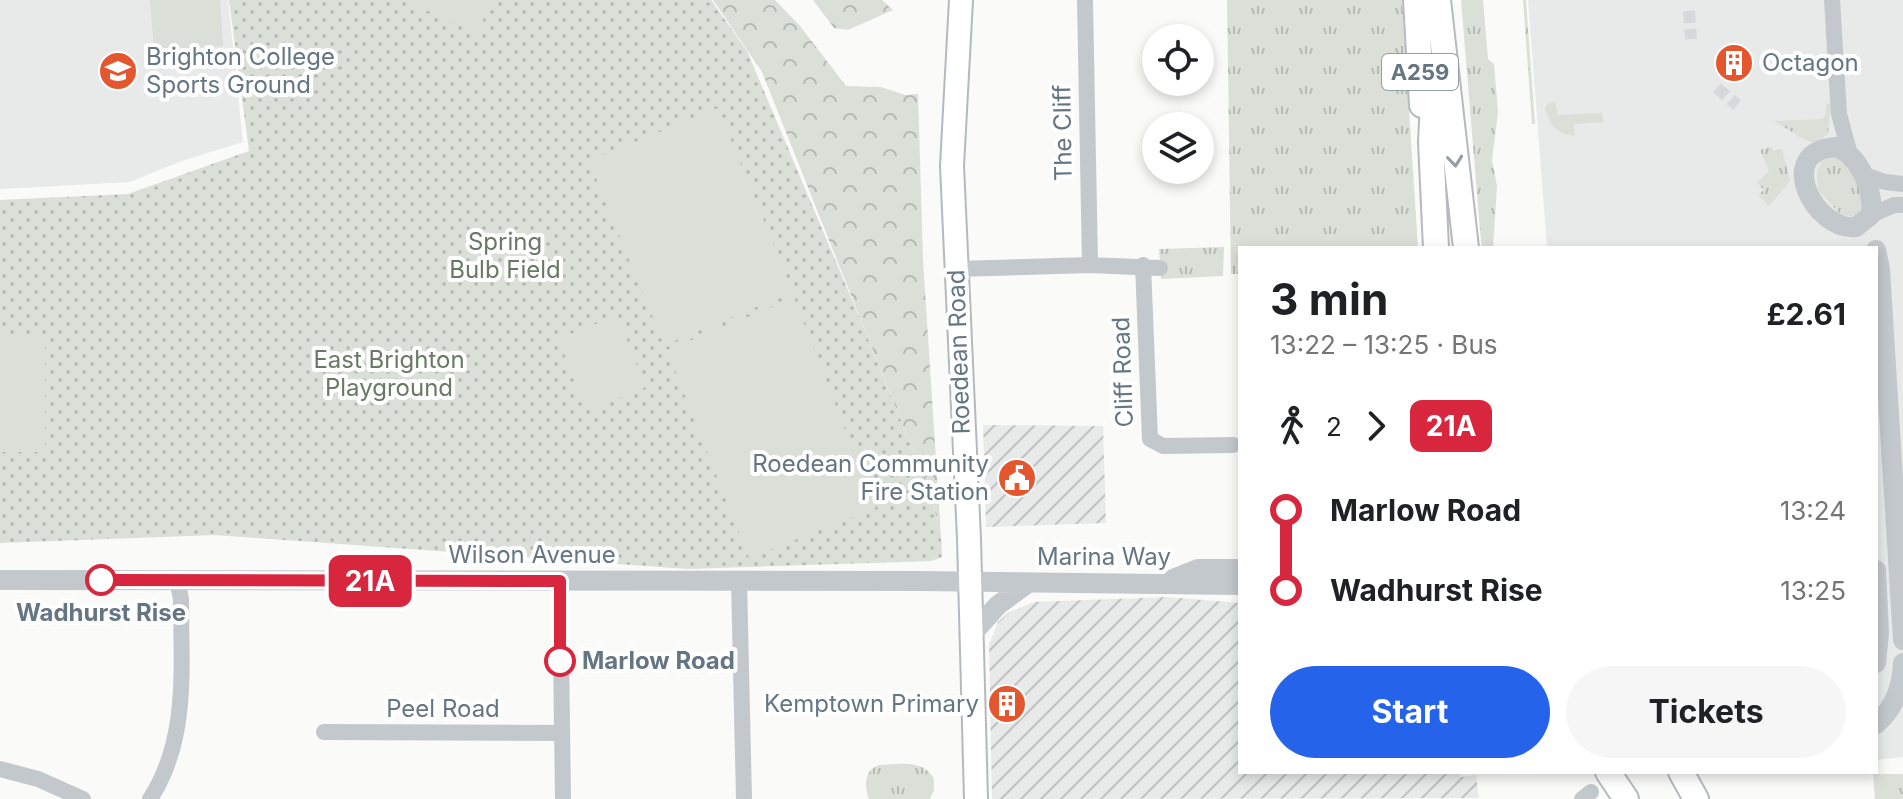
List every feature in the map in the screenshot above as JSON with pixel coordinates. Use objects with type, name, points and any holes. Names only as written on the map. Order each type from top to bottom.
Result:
[{"type":"main road","name":"Roedean Road","points":[[961,0],[952,166],[969,539],[976,799]]},
{"type":"main road","name":"A259","points":[[1416,0],[1421,98],[1431,142]]},
{"type":"main road","name":"A259","points":[[1430,0],[1434,101],[1431,142],[1436,246]]},
{"type":"main road","points":[[1438,0],[1466,246]]},
{"type":"main road","points":[[1609,774],[1626,799]]},
{"type":"main road","points":[[1625,774],[1642,799]]},
{"type":"main road","points":[[1682,774],[1696,799]]},
{"type":"street","name":"The Cliff","points":[[1085,0],[1090,265]]},
{"type":"street","points":[[1832,0],[1839,114],[1872,198],[1876,246]]},
{"type":"street","points":[[1824,149],[1839,114]]},
{"type":"street","points":[[1843,246],[1838,226],[1812,201],[1804,182],[1807,161],[1812,155],[1824,149],[1839,148],[1857,166],[1885,182],[1903,184]]},
{"type":"street","points":[[1838,226],[1856,227],[1894,205],[1903,205]]},
{"type":"street","points":[[956,269],[1090,265]]},
{"type":"street","name":"Cliff Road","points":[[1090,265],[1152,266],[1150,439],[1163,446],[1233,445]]},
{"type":"street","points":[[1878,271],[1903,640]]},
{"type":"street","points":[[1165,582],[1198,569],[1238,569]]},
{"type":"street","name":"Wilson Avenue","points":[[0,580],[968,581]]},
{"type":"street","points":[[150,799],[171,760],[178,729],[181,599],[177,580]]},
{"type":"street","points":[[560,581],[563,799]]},
{"type":"street","points":[[739,581],[744,799]]},
{"type":"street","name":"Marina Way","points":[[968,581],[1238,585]]},
{"type":"street","points":[[972,634],[989,613],[1028,583]]},
{"type":"street","points":[[1878,612],[1878,643]]},
{"type":"street","points":[[1878,722],[1895,701],[1903,663]]},
{"type":"street","name":"Peel Road","points":[[324,732],[561,733]]},
{"type":"street","points":[[0,769],[38,779],[83,799]]},
{"type":"shaded area","name":"Brighton College Sports Ground","points":[[0,0],[228,0],[243,142],[179,162],[130,182],[0,189]]},
{"type":"shaded area","points":[[1528,0],[1903,0],[1903,757],[1878,760],[1878,246],[1547,246]]},
{"type":"shaded area","points":[[983,425],[1103,426],[1106,523],[986,527]]},
{"type":"shaded area","points":[[1168,597],[1238,603],[1238,774],[1476,775],[1479,798],[992,799],[989,645],[998,622],[1009,612],[1034,602]]},
{"type":"green space","points":[[150,0],[220,0],[223,46],[154,51]]},
{"type":"green space","points":[[229,0],[711,0],[747,51],[861,321],[931,496],[941,536],[942,557],[932,561],[687,569],[215,535],[0,543],[0,200],[128,194],[249,151]]},
{"type":"green space","points":[[404,0],[492,0],[477,33]]},
{"type":"green space","points":[[713,0],[775,0],[800,26],[846,86],[881,87],[905,95],[918,94],[923,260],[941,536],[931,496],[762,72]]},
{"type":"green space","points":[[813,0],[882,0],[893,10],[848,30],[834,28]]},
{"type":"green space","points":[[1227,0],[1402,0],[1418,246],[1238,246],[1238,274],[1231,274]]},
{"type":"green space","points":[[1461,0],[1483,0],[1488,59],[1494,64],[1498,112],[1492,160],[1497,186],[1493,246],[1482,246]]},
{"type":"green space","points":[[1523,0],[1526,0],[1535,124],[1532,124]]},
{"type":"green space","points":[[1555,102],[1558,115],[1602,113],[1603,122],[1574,124],[1575,136],[1563,133],[1551,123],[1545,107]]},
{"type":"green space","points":[[1831,103],[1828,134],[1816,143],[1773,121],[1822,119],[1826,114],[1826,104]]},
{"type":"green space","points":[[718,108],[793,292],[664,345],[589,161]]},
{"type":"green space","points":[[1771,147],[1773,151],[1782,149],[1790,181],[1769,206],[1758,195],[1764,190],[1757,183],[1769,171],[1760,150]]},
{"type":"green space","points":[[1836,157],[1850,166],[1859,186],[1863,210],[1853,217],[1840,214],[1818,190],[1817,172],[1822,161]]},
{"type":"green space","points":[[1224,247],[1223,276],[1161,279],[1159,249]]},
{"type":"green space","points":[[794,298],[876,508],[749,558],[667,350]]},
{"type":"green space","points":[[617,315],[646,387],[585,411],[559,339]]},
{"type":"green space","points":[[0,336],[45,337],[45,452],[0,452]]},
{"type":"green space","points":[[910,764],[924,768],[934,779],[930,799],[869,799],[866,779],[870,771],[879,765]]},
{"type":"green space","points":[[1873,774],[1903,774],[1903,799],[1875,799]]},
{"type":"tunnel","points":[[1689,11],[1691,39]]},
{"type":"tunnel","points":[[1717,88],[1737,105]]},
{"type":"bus line","name":"21A","points":[[101,580],[560,581],[560,661]]},
{"type":"place","name":"Octagon","points":[[1734,63]]},
{"type":"place","name":"Brighton College Sports Ground","points":[[118,71]]},
{"type":"place","name":"Roedean Community Fire Station","points":[[1017,478]]},
{"type":"place","name":"Wadhurst Rise","points":[[101,580]]},
{"type":"place","name":"Marlow Road","points":[[560,661]]},
{"type":"place","name":"Kemptown Primary","points":[[1007,704]]},
{"type":"park label","name":"Spring Bulb Field","points":[[505,256]]},
{"type":"park label","name":"East Brighton Playground","points":[[389,374]]}]
